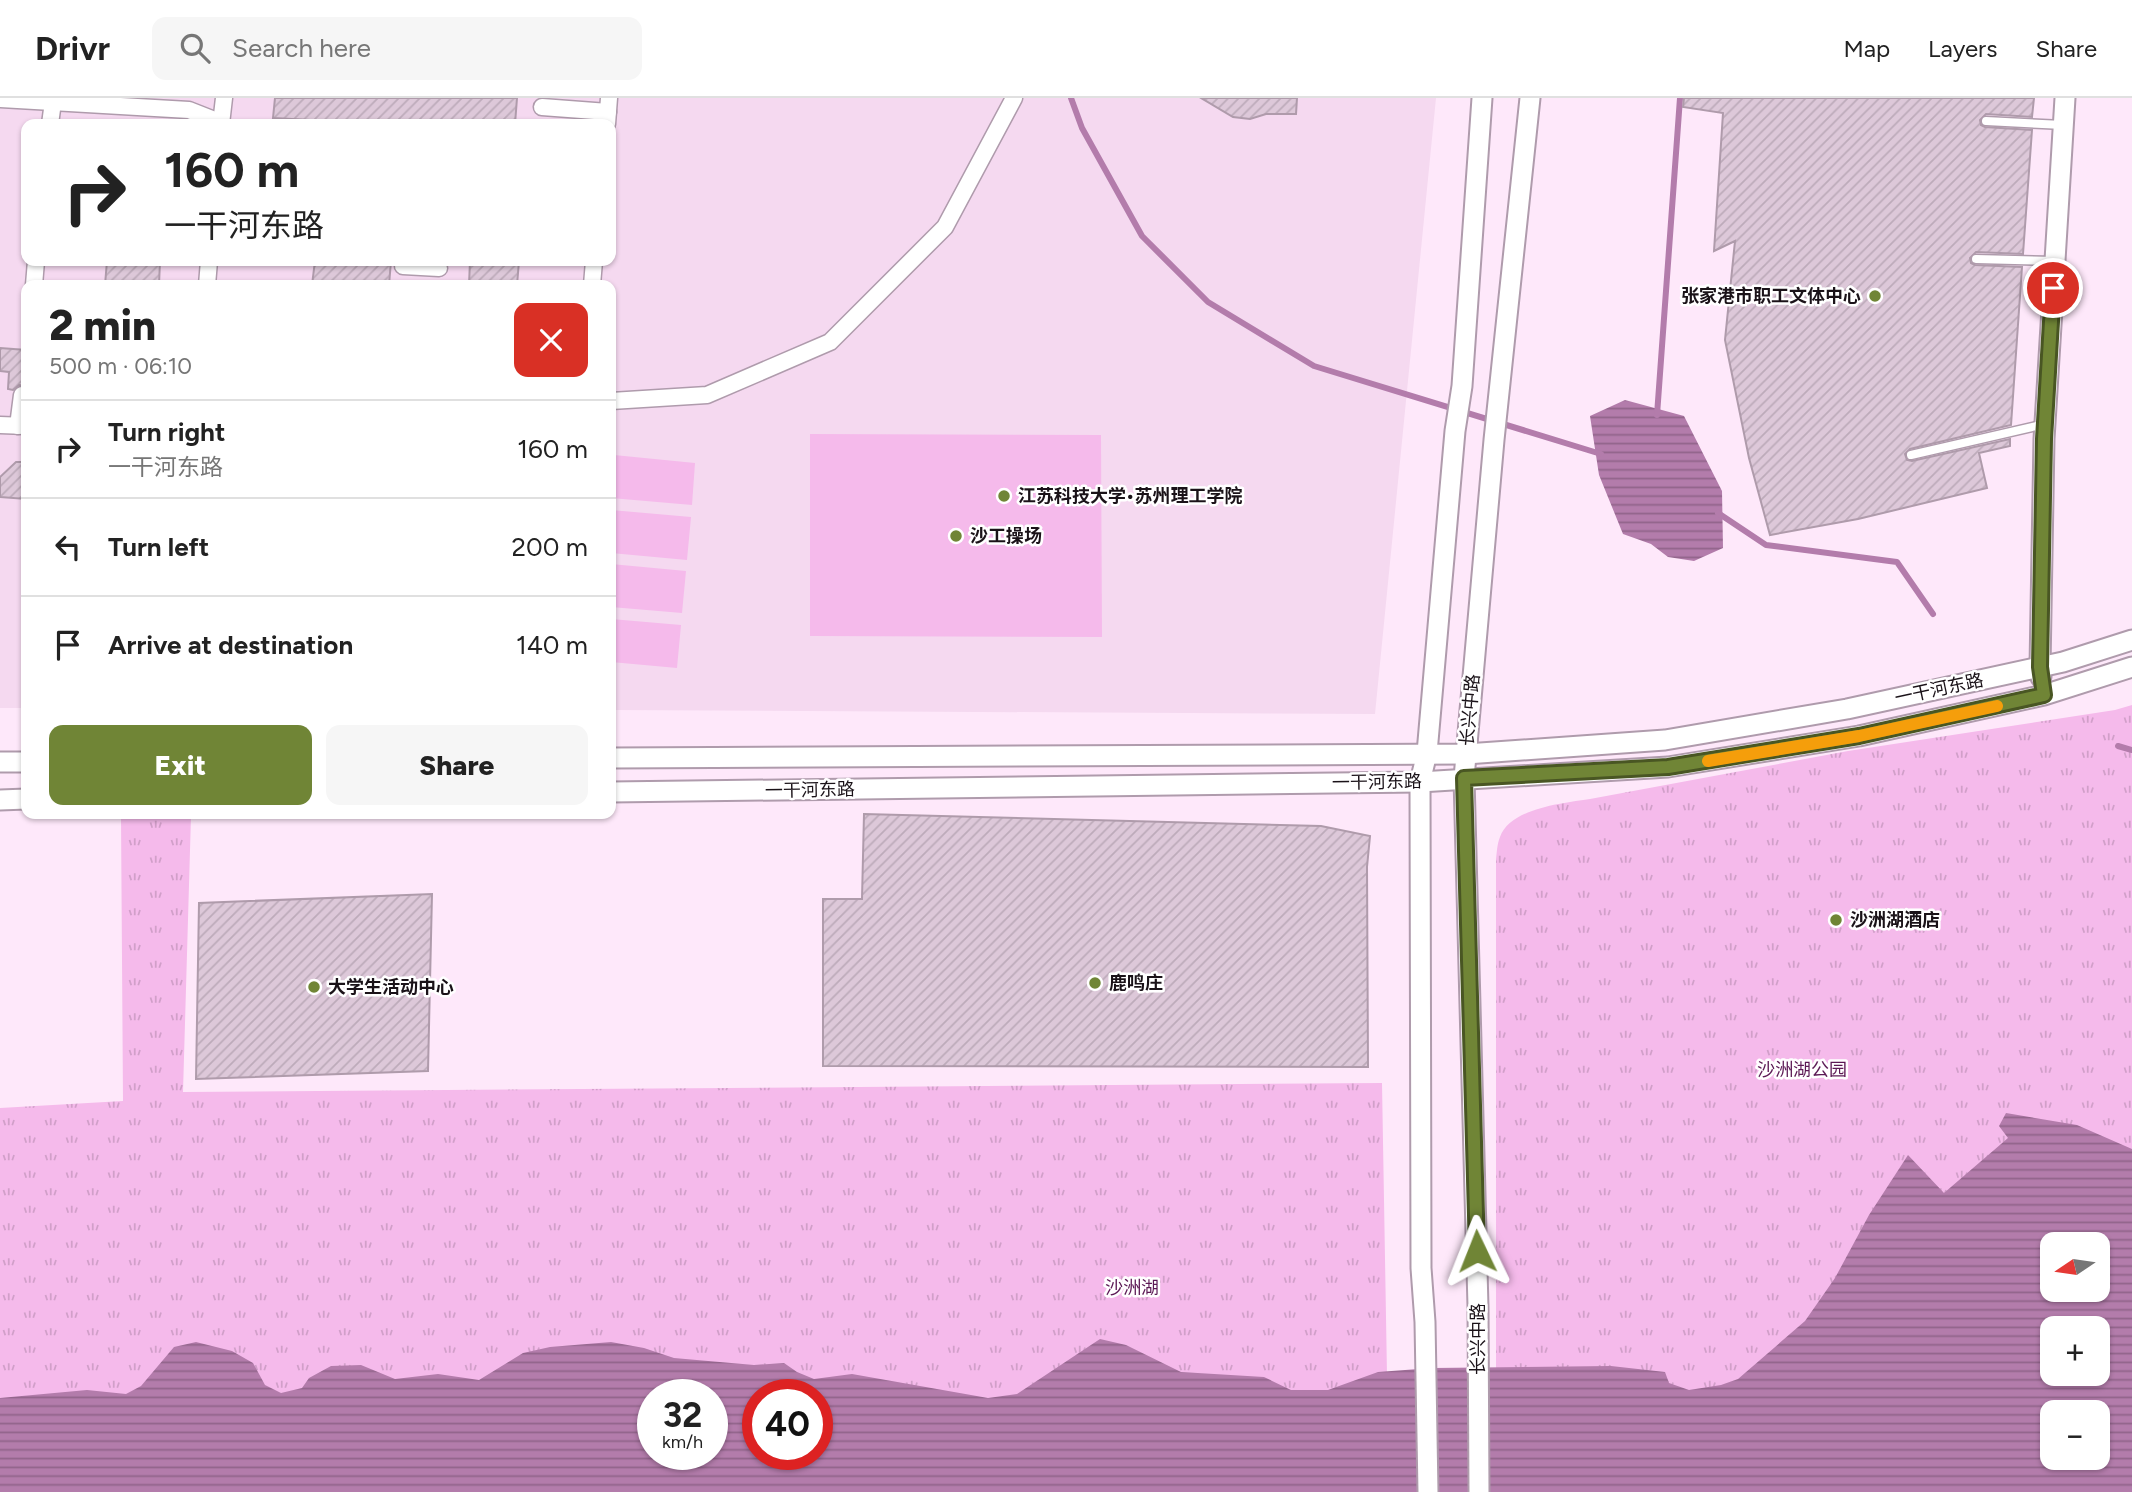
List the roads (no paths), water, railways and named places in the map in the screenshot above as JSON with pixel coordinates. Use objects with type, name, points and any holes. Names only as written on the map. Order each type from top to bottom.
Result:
[{"type":"street","points":[[221,119],[224,98]]},
{"type":"street","points":[[616,401],[707,395],[830,342],[945,226],[1014,98]]},
{"type":"street","points":[[1428,1492],[1425,1322],[1421,1268],[1420,782],[1427,753],[1455,431],[1462,387],[1482,98]]},
{"type":"street","name":"长兴中路","points":[[1479,1492],[1478,1307],[1464,778],[1499,388],[1530,98]]},
{"type":"street","points":[[2044,695],[2040,667],[2045,424],[2065,98]]},
{"type":"street","points":[[0,99],[189,110],[211,119]]},
{"type":"street","points":[[51,119],[53,102]]},
{"type":"street","points":[[542,107],[608,112]]},
{"type":"street","points":[[403,267],[421,266]]},
{"type":"street","points":[[0,425],[21,426]]},
{"type":"street","name":"一干河东路","points":[[616,758],[1466,754],[1665,740],[1847,709],[2040,667],[2132,640]]},
{"type":"street","name":"一干河东路","points":[[616,792],[1420,782],[1668,767],[1859,736],[2044,695],[2132,667]]},
{"type":"street","points":[[0,762],[21,762]]},
{"type":"street","points":[[0,800],[21,800]]},
{"type":"lane","points":[[1986,121],[2063,125]]},
{"type":"lane","points":[[1976,259],[2055,261]]},
{"type":"lane","points":[[1911,455],[2045,424]]},
{"type":"waterway","points":[[1071,98],[1082,128],[1142,236],[1208,302],[1314,366],[1601,454]]},
{"type":"waterway","points":[[1657,415],[1680,98]]},
{"type":"waterway","points":[[1718,513],[1766,545],[1897,562],[1933,614]]},
{"type":"waterway","points":[[2118,746],[2132,750]]},
{"type":"place","name":"张家港市职工文体中心","points":[[1875,296]]},
{"type":"place","name":"江苏科技大学•苏州理工学院","points":[[1004,496]]},
{"type":"place","name":"沙工操场","points":[[956,536]]},
{"type":"place","name":"沙洲湖酒店","points":[[1836,920]]},
{"type":"place","name":"鹿鸣庄","points":[[1095,983]]},
{"type":"place","name":"大学生活动中心","points":[[314,987]]},
{"type":"park label","name":"沙洲湖公园","points":[[1802,1070]]},
{"type":"park label","name":"沙洲湖","points":[[1132,1288]]}]
